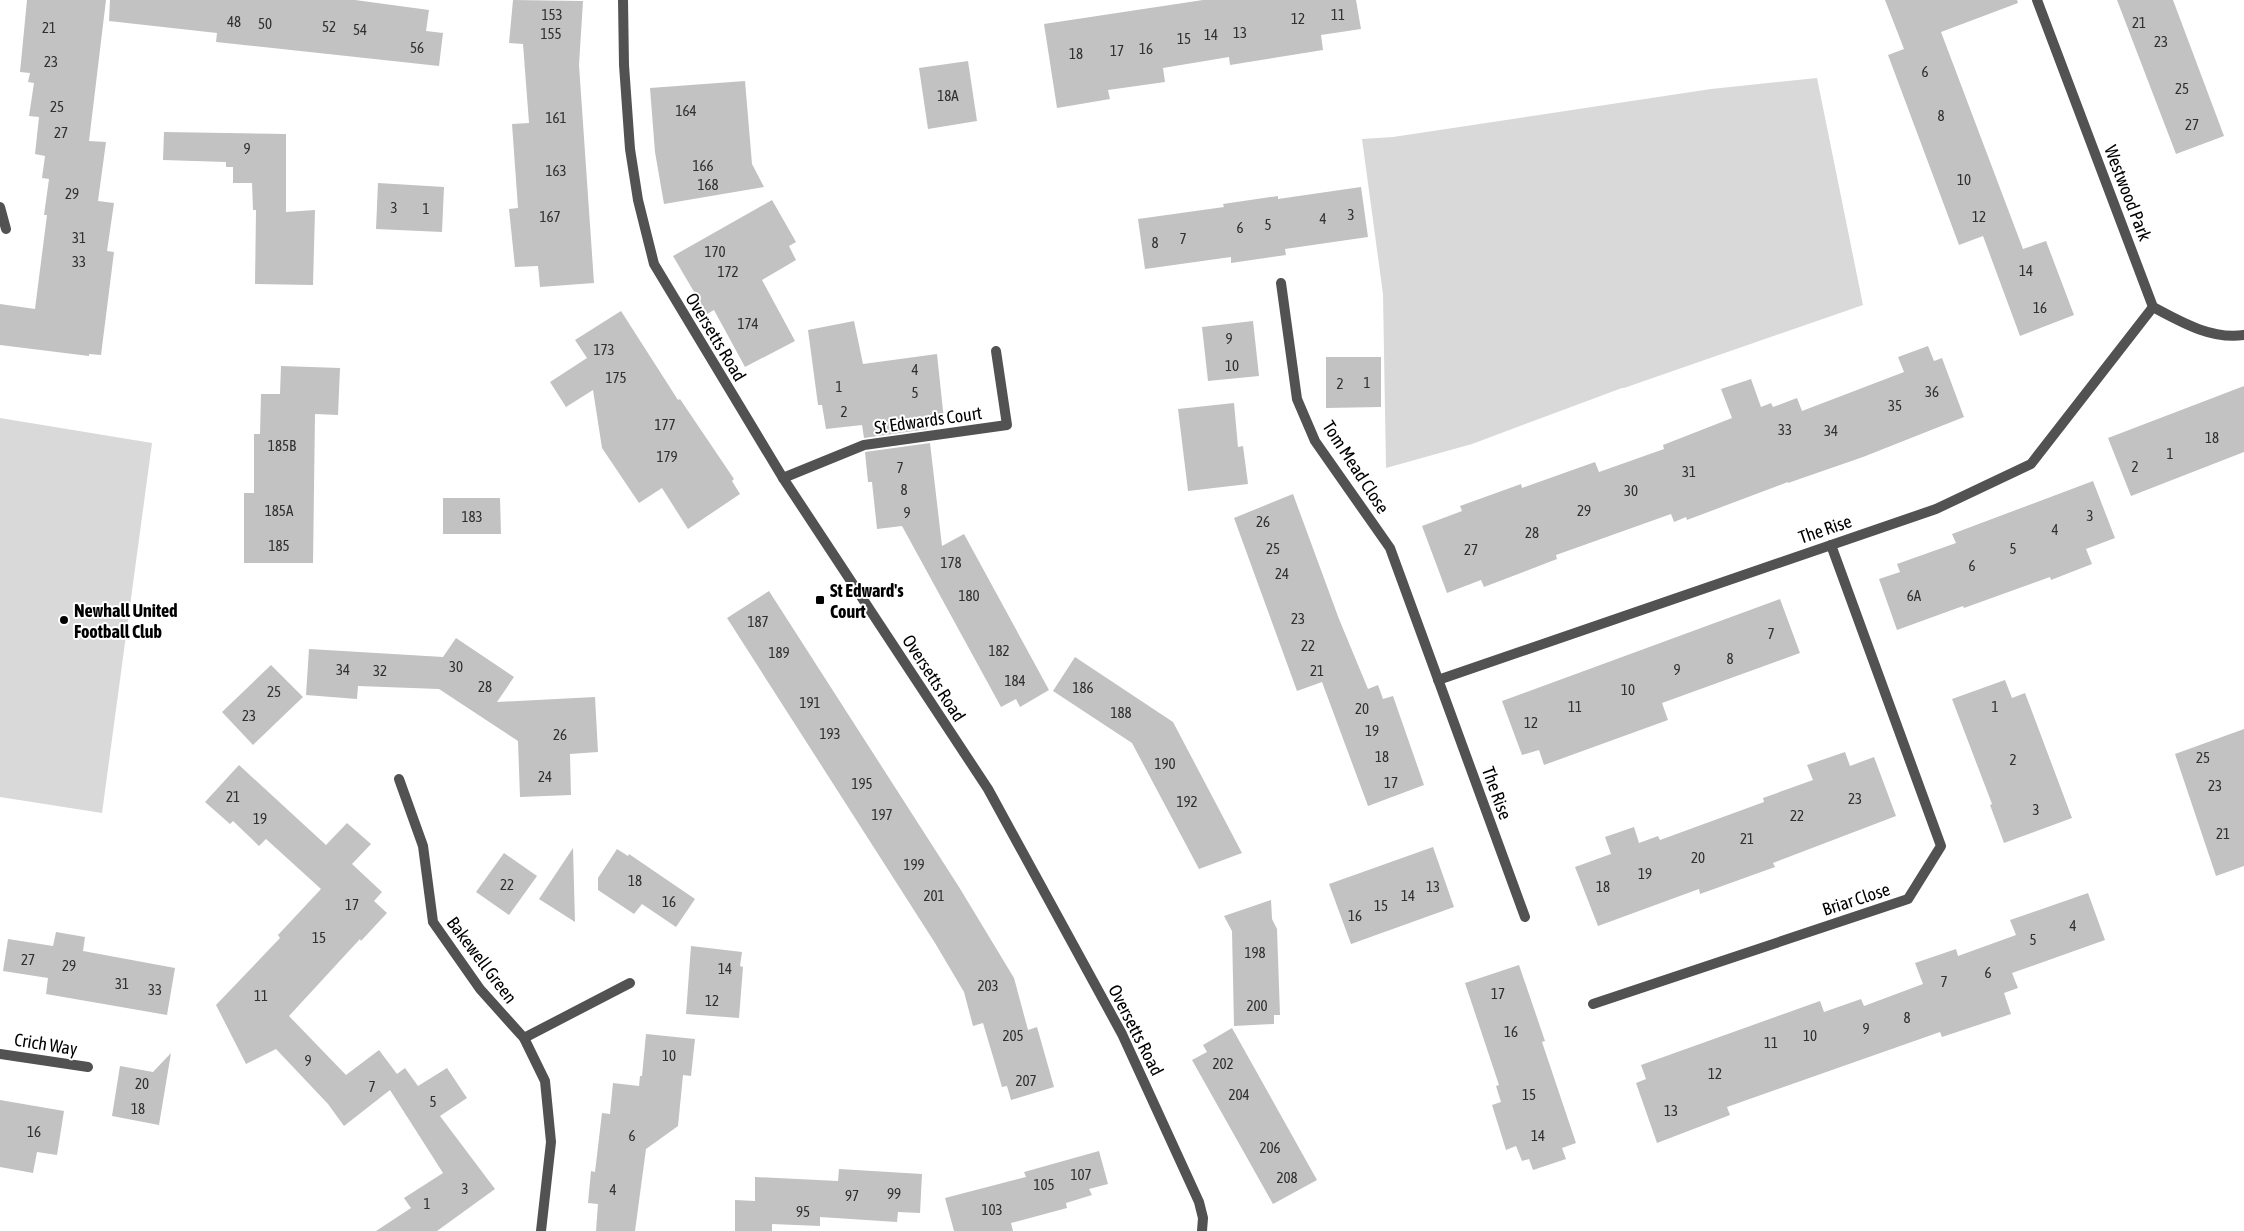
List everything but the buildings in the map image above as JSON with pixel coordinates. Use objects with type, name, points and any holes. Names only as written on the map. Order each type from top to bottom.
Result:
[{"type":"street","name":"Oversetts Road","points":[[623,0],[624,65],[630,149],[638,200],[654,264],[784,478],[988,789],[1122,1034],[1199,1202],[1203,1218],[1202,1231]]},
{"type":"street","name":"Westwood Park","points":[[2037,0],[2153,307]]},
{"type":"street","points":[[0,207],[6,229]]},
{"type":"street","name":"Tom Mead Close","points":[[1281,283],[1297,399],[1315,440],[1390,548]]},
{"type":"street","points":[[2153,307],[2188,326],[2231,337],[2244,335]]},
{"type":"street","name":"The Rise","points":[[1438,680],[1936,509],[2031,464],[2153,307]]},
{"type":"street","name":"St Edwards Court","points":[[784,478],[864,445],[1007,425],[996,350]]},
{"type":"street","name":"Briar Close","points":[[1593,1004],[1908,899],[1941,846],[1831,545]]},
{"type":"street","name":"The Rise","points":[[1390,548],[1526,917]]},
{"type":"street","name":"Bakewell Green","points":[[399,779],[423,846],[433,922],[480,989],[524,1038],[545,1081],[551,1142],[541,1231]]},
{"type":"street","points":[[524,1038],[630,983]]},
{"type":"street","name":"Crich Way","points":[[0,1054],[88,1067]]},
{"type":"shaded area","points":[[1817,78],[1863,305],[1622,388],[1472,444],[1386,468],[1383,294],[1362,139],[1393,137],[1711,89]]},
{"type":"shaded area","name":"Newhall United Football Club","points":[[0,418],[152,443],[102,813],[0,797]]},
{"type":"place","name":"St Edward's Court","points":[[820,600]]},
{"type":"place","name":"Newhall United Football Club","points":[[64,620]]}]
